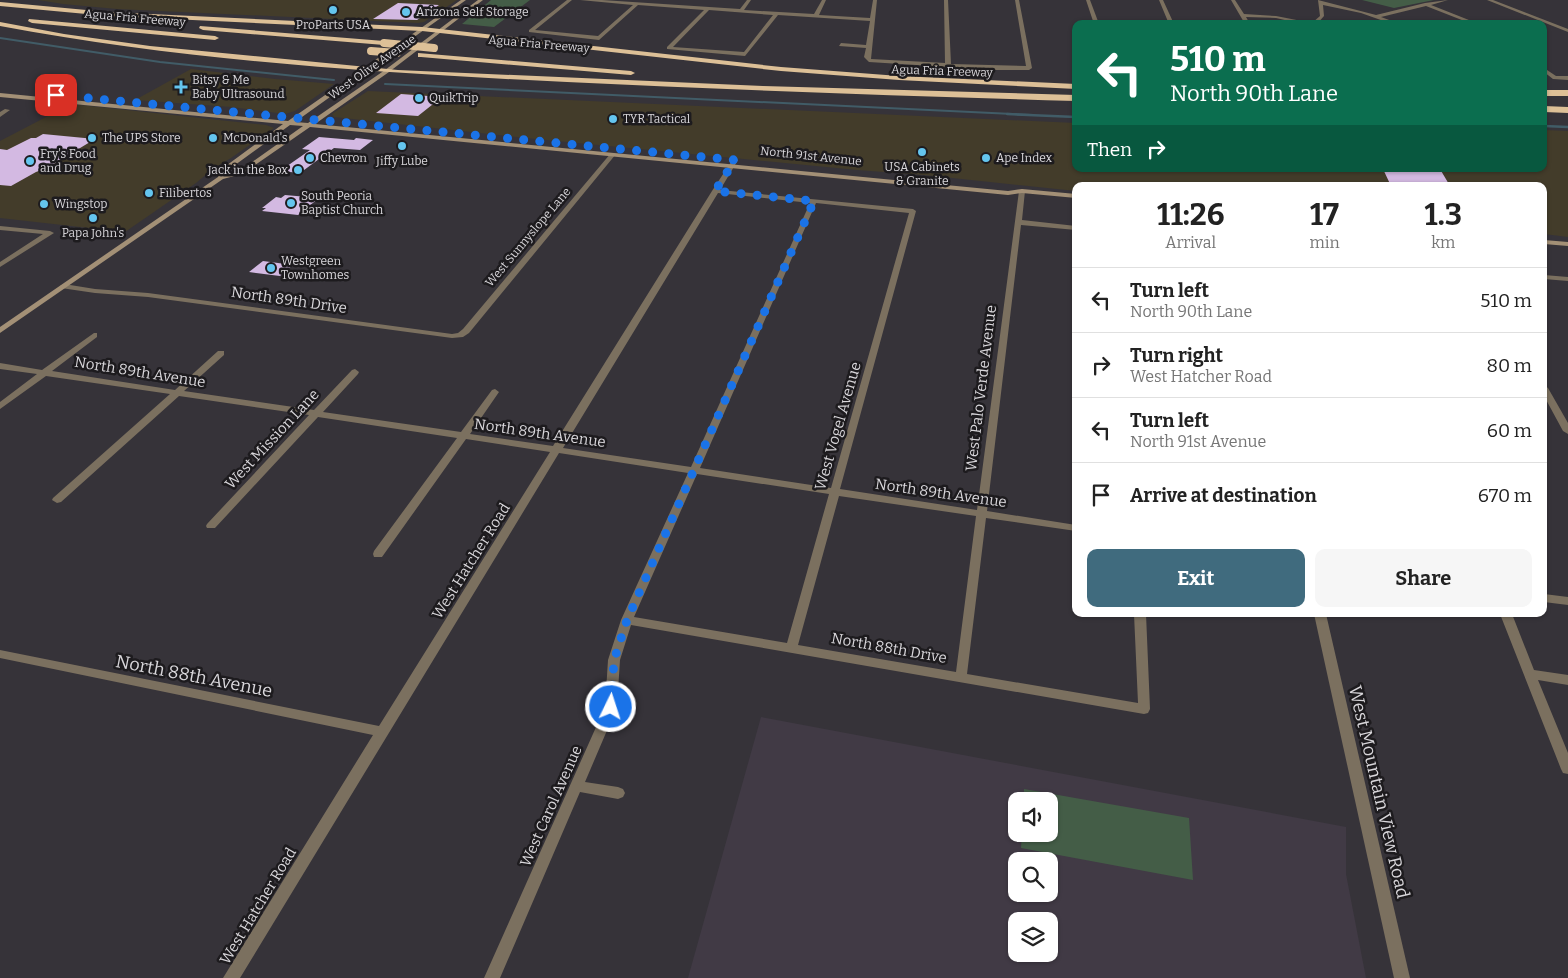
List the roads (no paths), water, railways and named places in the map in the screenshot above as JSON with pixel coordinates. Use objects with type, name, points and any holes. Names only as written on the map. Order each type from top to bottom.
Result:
[{"type":"highway","points":[[0,6],[83,13],[422,29],[626,54],[790,69],[928,80],[1072,88]]},
{"type":"highway","name":"Agua Fria Freeway","points":[[0,6],[66,16],[635,64]]},
{"type":"highway","name":"Agua Fria Freeway","points":[[0,17],[248,40]]},
{"type":"highway","points":[[0,24],[64,36],[150,48],[387,71],[772,89],[964,96],[1006,95]]},
{"type":"highway","name":"Agua Fria Freeway","points":[[367,51],[644,74]]},
{"type":"highway","name":"Agua Fria Freeway","points":[[682,68],[906,82],[1072,88]]},
{"type":"highway","name":"Agua Fria Freeway","points":[[664,75],[822,86],[1072,98]]},
{"type":"highway","points":[[1547,95],[1568,93]]},
{"type":"highway","points":[[1547,95],[1568,97]]},
{"type":"highway","points":[[1547,108],[1568,108]]},
{"type":"main road","name":"West Olive Avenue","points":[[221,178],[221,172],[464,0]]},
{"type":"main road","points":[[459,17],[462,8],[472,0]]},
{"type":"main road","name":"West Olive Avenue","points":[[0,330],[221,178],[240,173],[309,126],[387,71],[481,0]]},
{"type":"main road","name":"North 91st Avenue","points":[[0,90],[515,139],[616,151],[872,176],[1008,193],[1022,191],[1072,196]]},
{"type":"main road","name":"North 91st Avenue","points":[[0,95],[309,126],[509,144],[616,151]]},
{"type":"main road","points":[[419,136],[426,130]]},
{"type":"main road","points":[[509,144],[515,139]]},
{"type":"main road","points":[[1547,242],[1568,244]]},
{"type":"street","points":[[570,0],[531,32],[599,38],[637,4]]},
{"type":"street","points":[[582,0],[873,20]]},
{"type":"street","points":[[671,6],[677,0]]},
{"type":"street","points":[[741,11],[750,0]]},
{"type":"street","points":[[815,17],[824,0]]},
{"type":"street","points":[[875,0],[868,46],[867,57],[869,60],[1029,68],[1017,0]]},
{"type":"street","points":[[946,0],[948,65]]},
{"type":"street","points":[[1088,0],[1096,20]]},
{"type":"street","points":[[1161,0],[1170,20]]},
{"type":"street","points":[[1233,0],[1245,20]]},
{"type":"street","points":[[1377,16],[1446,0]]},
{"type":"street","points":[[1489,0],[1543,20]]},
{"type":"street","points":[[1317,20],[1322,16],[1320,2],[1388,20]]},
{"type":"street","points":[[1424,4],[1466,20]]},
{"type":"street","points":[[707,8],[670,48],[745,54],[776,14]]},
{"type":"street","points":[[1242,15],[1292,20]]},
{"type":"street","points":[[1547,22],[1568,30]]},
{"type":"street","points":[[1559,26],[1568,26]]},
{"type":"street","points":[[841,45],[868,46]]},
{"type":"street","points":[[1547,72],[1554,78],[1568,78]]},
{"type":"street","points":[[0,108],[7,110],[0,115]]},
{"type":"street","name":"West Sunnyslope Lane","points":[[460,335],[466,331],[616,151]]},
{"type":"street","name":"West Hatcher Road","points":[[231,978],[734,163]]},
{"type":"street","points":[[715,191],[814,201]]},
{"type":"street","name":"West Palo Verde Avenue","points":[[961,677],[1022,191]]},
{"type":"street","name":"West Vogel Avenue","points":[[791,648],[913,211],[814,201]]},
{"type":"street","name":"West Carol Avenue","points":[[492,978],[611,707],[614,660],[627,620],[814,201]]},
{"type":"street","points":[[1017,222],[1072,228]]},
{"type":"street","points":[[0,228],[50,233],[0,265]]},
{"type":"street","points":[[1547,277],[1568,279]]},
{"type":"street","name":"North 89th Drive","points":[[64,286],[102,293],[114,292],[460,335]]},
{"type":"street","points":[[0,406],[94,335]]},
{"type":"street","points":[[57,500],[221,353]]},
{"type":"street","name":"North 89th Avenue","points":[[0,366],[1072,527]]},
{"type":"street","name":"West Mission Lane","points":[[211,526],[355,372]]},
{"type":"street","points":[[378,554],[495,392]]},
{"type":"street","points":[[1547,393],[1568,431]]},
{"type":"street","points":[[1547,598],[1568,601]]},
{"type":"street","name":"North 88th Drive","points":[[627,620],[1144,709],[1140,617]]},
{"type":"street","name":"West Mountain View Road","points":[[1321,617],[1402,978]]},
{"type":"street","points":[[1507,617],[1568,769]]},
{"type":"street","name":"North 88th Avenue","points":[[0,654],[382,732]]},
{"type":"street","points":[[1530,674],[1568,680]]},
{"type":"street","points":[[576,786],[618,793]]},
{"type":"waterway","points":[[0,38],[160,62],[334,80]]},
{"type":"waterway","points":[[385,84],[1033,115]]},
{"type":"waterway","points":[[1007,114],[1072,117]]},
{"type":"waterway","points":[[1547,126],[1568,127]]},
{"type":"place","name":"ProParts USA","points":[[333,10]]},
{"type":"place","name":"Arizona Self Storage","points":[[406,12]]},
{"type":"place","name":"Bitsy & Me Baby Ultrasound","points":[[181,87]]},
{"type":"place","name":"QuikTrip","points":[[419,98]]},
{"type":"place","name":"TYR Tactical","points":[[613,119]]},
{"type":"place","name":"The UPS Store","points":[[92,138]]},
{"type":"place","name":"McDonald's","points":[[213,138]]},
{"type":"place","name":"Jiffy Lube","points":[[402,146]]},
{"type":"place","name":"USA Cabinets & Granite","points":[[922,152]]},
{"type":"place","name":"Chevron","points":[[310,158]]},
{"type":"place","name":"Ape Index","points":[[986,158]]},
{"type":"place","name":"Fry's Food and Drug","points":[[30,161]]},
{"type":"place","name":"Jack in the Box","points":[[298,170]]},
{"type":"place","name":"Filibertos","points":[[149,193]]},
{"type":"place","name":"South Peoria Baptist Church","points":[[291,203]]},
{"type":"place","name":"Wingstop","points":[[44,204]]},
{"type":"place","name":"Papa John's","points":[[93,218]]},
{"type":"place","name":"Westgreen Townhomes","points":[[271,268]]}]
